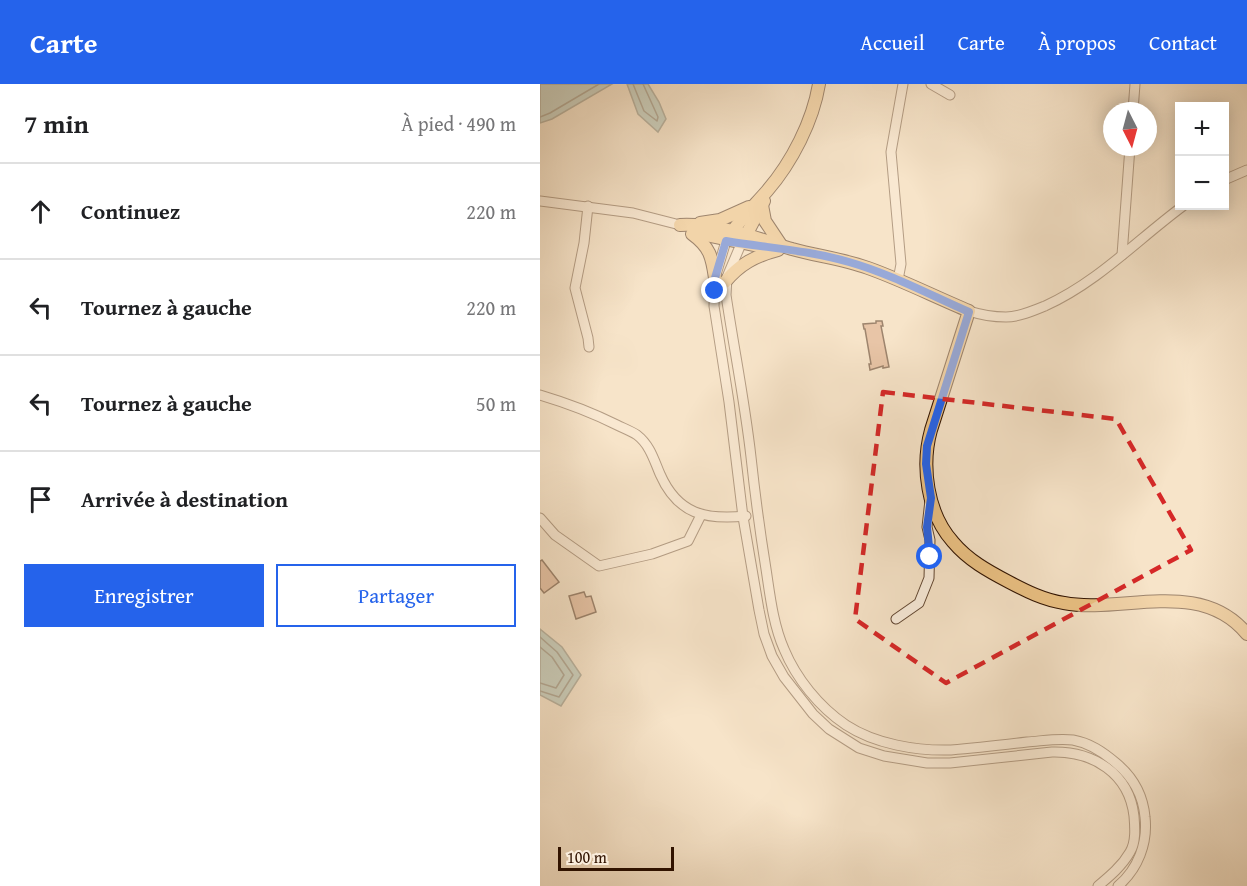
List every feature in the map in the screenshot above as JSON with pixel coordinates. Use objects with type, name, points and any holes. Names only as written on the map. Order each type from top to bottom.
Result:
[{"type":"main road","points":[[743,240],[759,205],[809,123],[819,84]]},
{"type":"main road","points":[[687,227],[720,220],[759,205]]},
{"type":"main road","points":[[729,236],[759,205]]},
{"type":"main road","points":[[759,205],[765,221],[783,248]]},
{"type":"main road","points":[[687,227],[701,240],[710,253],[720,280],[753,258],[783,248]]},
{"type":"main road","points":[[687,227],[847,261],[898,280],[969,312],[927,446],[926,464],[931,498],[946,534],[964,554],[981,567],[1047,600],[1080,605],[1167,600],[1204,606],[1229,618],[1247,634]]},
{"type":"street","points":[[898,280],[901,264],[891,152],[903,84]]},
{"type":"street","points":[[932,84],[950,94]]},
{"type":"street","points":[[1134,102],[1135,84]]},
{"type":"street","points":[[1122,255],[1129,156]]},
{"type":"street","points":[[1229,178],[1247,170]]},
{"type":"street","points":[[540,201],[633,213],[687,227]]},
{"type":"street","points":[[588,206],[584,243],[575,288],[589,346]]},
{"type":"street","points":[[969,312],[1007,317],[1029,312],[1079,289],[1178,210]]},
{"type":"street","points":[[729,236],[714,306],[743,517],[762,626],[772,656],[797,696],[813,714],[837,734],[859,748],[884,756],[927,764],[1069,752],[1100,762],[1120,781],[1132,803],[1136,830],[1131,851],[1114,873],[1098,886]]},
{"type":"street","points":[[743,240],[720,280],[771,603],[783,646],[792,667],[804,685],[833,715],[847,726],[883,741],[916,748],[949,750],[1072,740],[1103,752],[1127,772],[1137,786],[1145,814],[1145,841],[1133,869],[1118,886]]},
{"type":"street","points":[[540,395],[588,410],[637,435],[648,447],[669,490],[687,509],[701,515],[743,517],[758,515]]},
{"type":"street","points":[[896,619],[919,603],[929,578],[930,540],[927,527],[931,498]]},
{"type":"street","points":[[540,518],[555,535],[598,566],[652,555],[688,541],[701,515]]},
{"type":"highlighted area","points":[[883,392],[1116,419],[1191,550],[946,683],[855,619]]},
{"type":"water","points":[[540,84],[612,84],[552,119],[540,123]]},
{"type":"water","points":[[627,84],[648,84],[666,119],[658,132],[638,114]]},
{"type":"water","points":[[540,629],[562,647],[581,675],[561,706],[540,695]]},
{"type":"building","points":[[876,321],[882,321],[889,367],[883,368],[883,366],[870,370],[869,364],[871,364],[863,324],[876,323]]},
{"type":"building","points":[[542,560],[559,582],[544,593],[540,588],[540,561]]},
{"type":"building","points":[[584,592],[586,597],[591,596],[596,612],[576,619],[569,596]]},
{"type":"route","points":[[715,291],[715,278],[726,241],[778,250],[791,249],[847,261],[898,280],[969,312],[927,446],[926,464],[931,498],[927,527],[930,557]]}]
